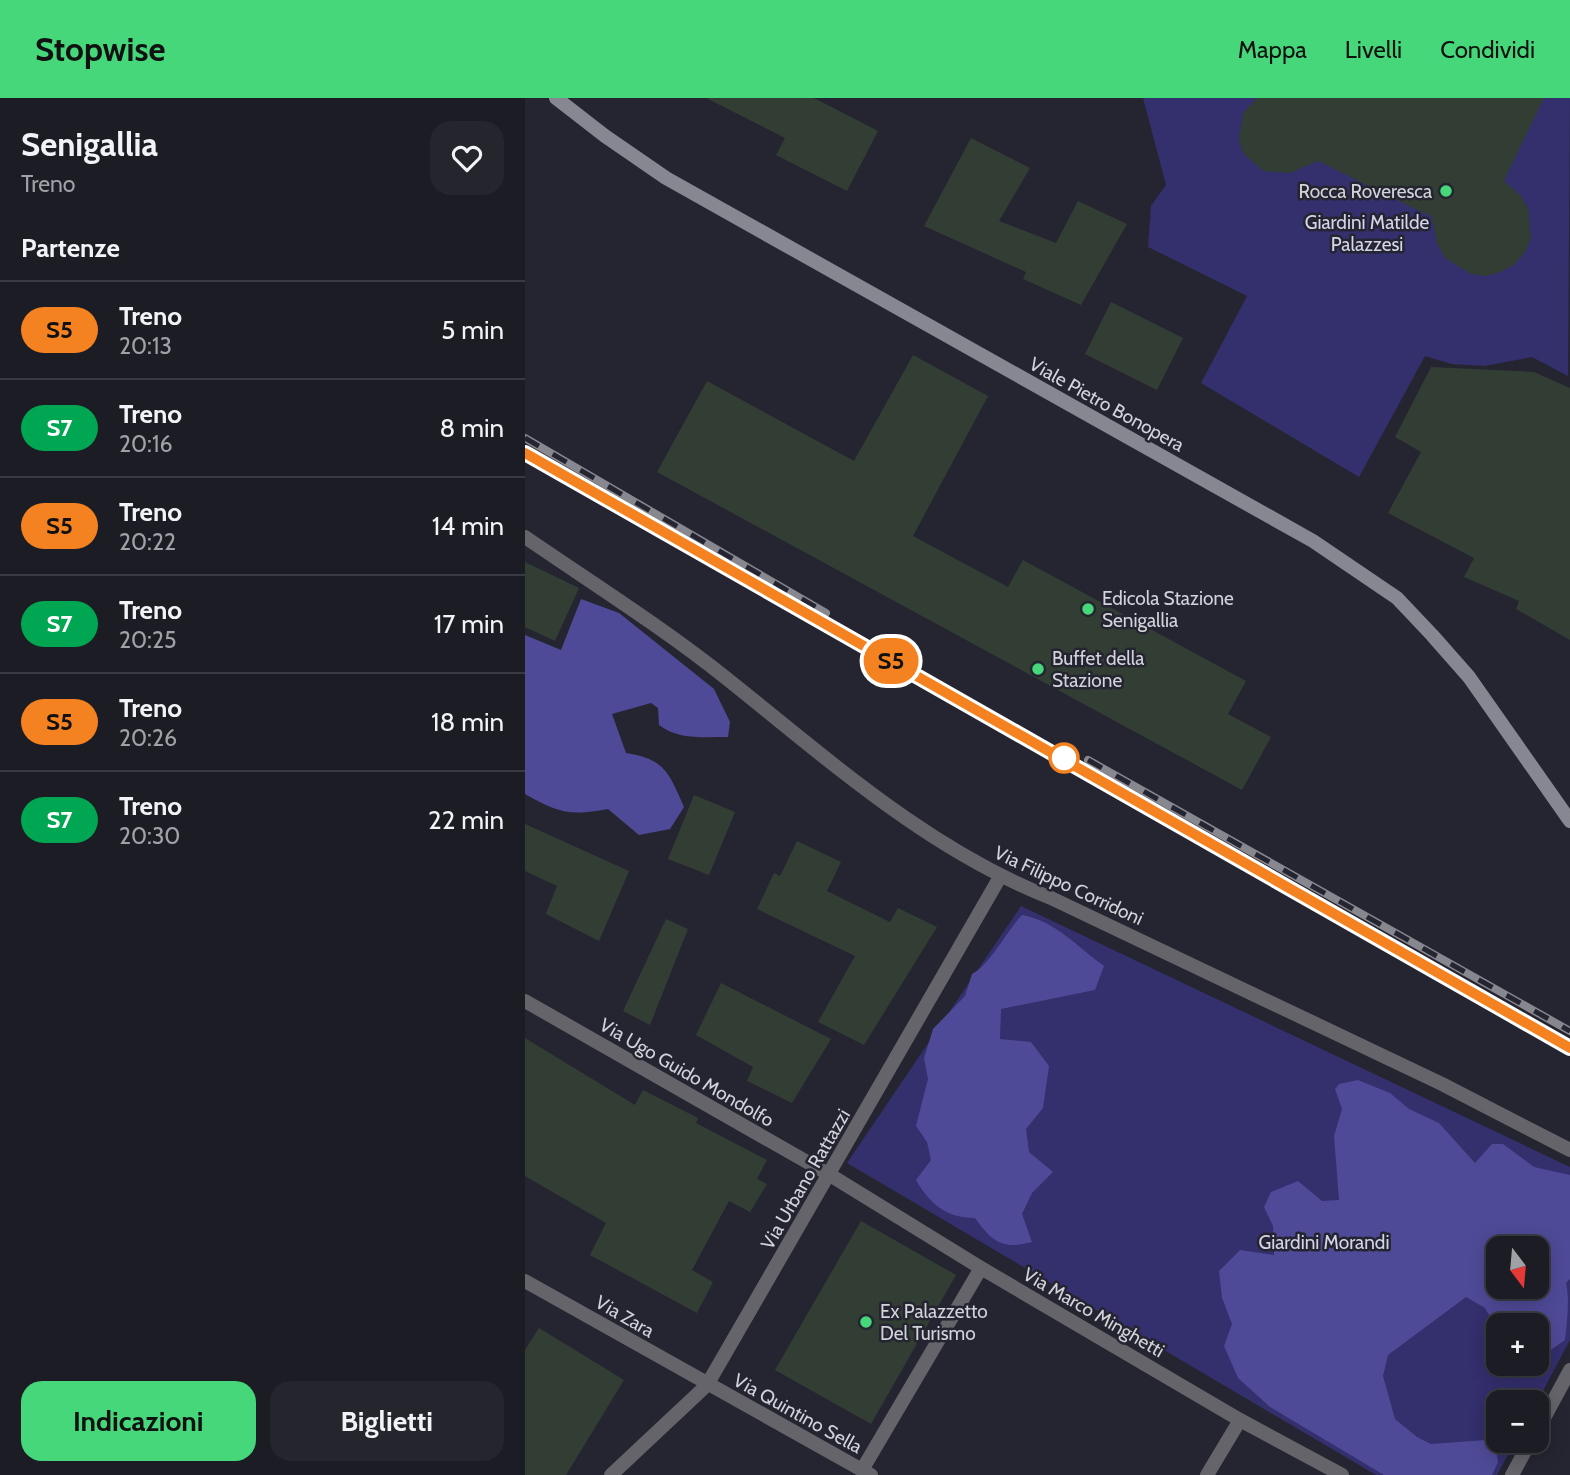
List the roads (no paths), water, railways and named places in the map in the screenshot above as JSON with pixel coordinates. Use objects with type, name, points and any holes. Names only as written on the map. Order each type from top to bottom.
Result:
[{"type":"main road","name":"Viale Pietro Bonopera","points":[[556,98],[666,178],[1313,541],[1397,598],[1469,677],[1570,821]]},
{"type":"street","name":"Via Filippo Corridoni","points":[[525,537],[723,676],[844,775],[1000,877],[1051,898],[1442,1084],[1570,1150]]},
{"type":"street","name":"Via Urbano Rattazzi","points":[[611,1475],[707,1385],[1000,877]]},
{"type":"street","name":"Via Ugo Guido Mondolfo","points":[[525,1001],[830,1175]]},
{"type":"street","name":"Via Marco Minghetti","points":[[830,1175],[981,1268],[1240,1420],[1342,1475]]},
{"type":"street","points":[[867,1473],[981,1268]]},
{"type":"street","name":"Via Zara","points":[[525,1280],[707,1385]]},
{"type":"street","points":[[1549,1409],[1570,1370]]},
{"type":"street","name":"Via Quintino Sella","points":[[707,1385],[867,1473]]},
{"type":"street","points":[[1207,1475],[1240,1420]]},
{"type":"street","points":[[1512,1475],[1524,1453]]},
{"type":"railway","points":[[525,438],[826,613]]},
{"type":"railway","points":[[525,453],[1570,1048]]},
{"type":"railway","points":[[1088,760],[1570,1031]]},
{"type":"train","name":"S5","points":[[525,453],[1073,763],[1474,996],[1570,1048]]},
{"type":"place","name":"Rocca Roveresca","points":[[1446,191]]},
{"type":"place","name":"Edicola Stazione Senigallia","points":[[1088,609]]},
{"type":"place","name":"Buffet della Stazione","points":[[1038,669]]},
{"type":"place","name":"Ex Palazzetto Del Turismo","points":[[866,1322]]},
{"type":"park label","name":"Giardini Matilde Palazzesi","points":[[1367,233]]},
{"type":"park label","name":"Giardini Morandi","points":[[1324,1242]]}]
